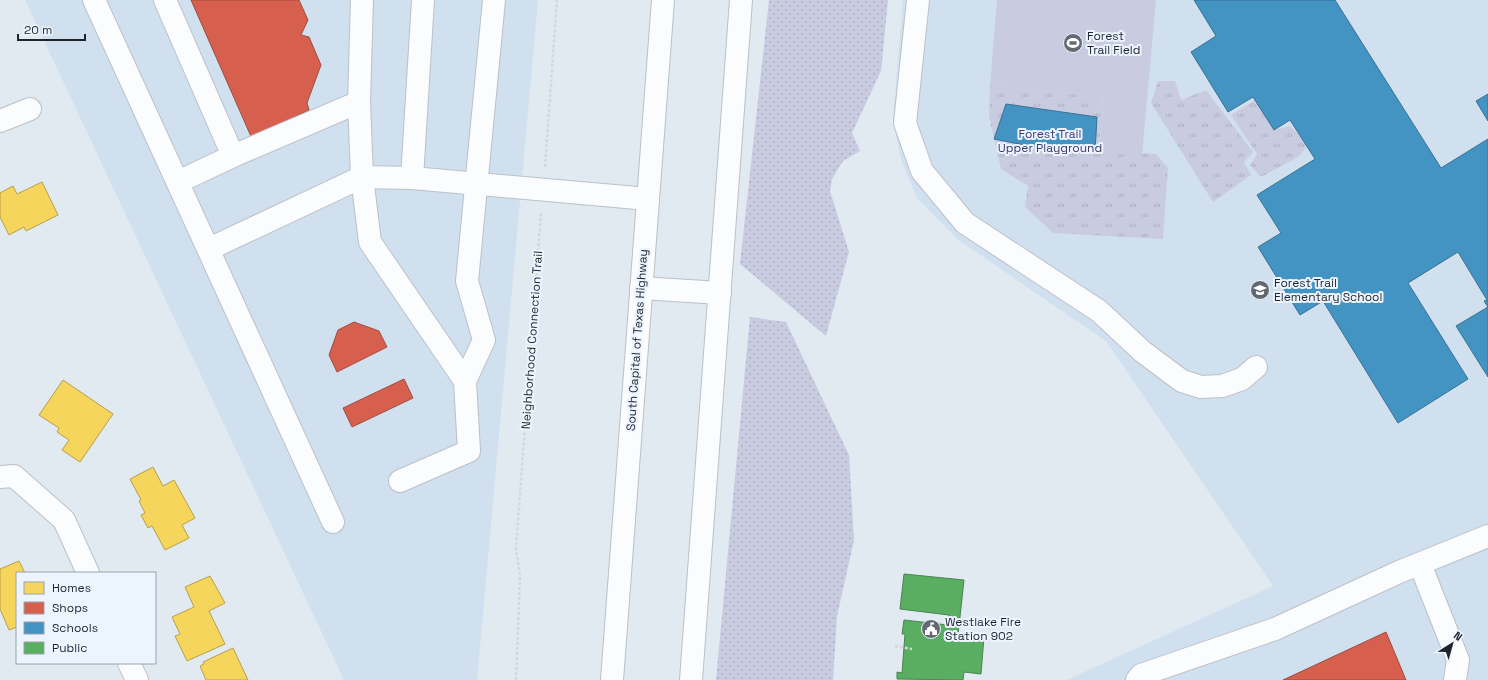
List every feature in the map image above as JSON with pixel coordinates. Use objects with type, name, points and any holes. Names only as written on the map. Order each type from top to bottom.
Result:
[{"type":"main road","points":[[94,0],[333,522]]},
{"type":"main road","points":[[165,0],[233,156]]},
{"type":"main road","points":[[362,0],[359,102],[362,177],[370,242],[465,381]]},
{"type":"main road","points":[[412,178],[423,0]]},
{"type":"main road","points":[[400,481],[469,451],[465,381],[484,340],[467,281],[494,0]]},
{"type":"main road","name":"South Capital of Texas Highway","points":[[612,680],[663,0]]},
{"type":"main road","points":[[691,680],[741,0]]},
{"type":"main road","points":[[918,0],[905,123],[922,171],[965,223],[1099,311],[1143,352],[1182,381],[1201,387],[1222,386],[1242,379],[1256,367]]},
{"type":"main road","points":[[178,182],[233,156],[359,102]]},
{"type":"main road","points":[[0,121],[30,109]]},
{"type":"main road","points":[[209,249],[362,177],[412,178],[648,199]]},
{"type":"main road","points":[[641,288],[720,293]]},
{"type":"main road","points":[[0,477],[14,476],[64,520],[88,572]]},
{"type":"main road","points":[[1138,680],[1141,675],[1275,629],[1323,606],[1488,536]]},
{"type":"main road","points":[[1420,564],[1458,660],[1455,680]]},
{"type":"main road","points":[[129,664],[137,680]]},
{"type":"path","name":"Neighborhood Connection Trail","points":[[516,680],[520,576],[516,548],[558,0]]},
{"type":"path","points":[[895,646],[912,649]]},
{"type":"shaded area","points":[[25,0],[538,0],[477,680],[344,680]]},
{"type":"shaded area","name":"Forest Trail Elementary School","points":[[903,0],[1488,0],[1488,680],[1067,680],[1273,586],[1106,341],[957,239],[917,198],[901,160],[893,120]]},
{"type":"green space","points":[[769,0],[888,0],[881,71],[852,133],[860,151],[843,161],[832,179],[830,191],[849,252],[826,336],[740,264]]},
{"type":"green space","name":"Forest Trail Field","points":[[997,0],[1156,0],[1142,156],[1099,152],[1104,97],[990,86]]},
{"type":"green space","points":[[1158,81],[1175,81],[1181,100],[1206,90],[1253,152],[1244,162],[1251,175],[1213,202],[1151,103]]},
{"type":"green space","name":"Forest Trail Upper Playground","points":[[990,86],[1104,97],[1099,151],[1156,154],[1168,168],[1163,239],[1053,233],[1025,207],[1028,186],[1001,169],[989,116]]},
{"type":"green space","points":[[1255,100],[1274,130],[1290,126],[1309,144],[1298,157],[1261,177],[1250,165],[1257,154],[1231,115]]},
{"type":"green space","points":[[750,317],[786,322],[849,455],[854,540],[837,616],[833,680],[716,680]]},
{"type":"building: Homes","points":[[42,182],[58,215],[26,231],[24,227],[9,235],[0,217],[0,193],[13,186],[17,194]]},
{"type":"building: Homes","points":[[63,380],[113,414],[80,462],[62,450],[69,440],[57,432],[59,428],[39,415]]},
{"type":"building: Homes","points":[[153,467],[163,486],[174,480],[195,518],[182,525],[189,538],[165,550],[152,526],[148,528],[141,515],[145,513],[139,501],[141,500],[130,479]]},
{"type":"building: Homes","points":[[19,561],[24,572],[16,572],[16,627],[9,630],[0,609],[0,569]]},
{"type":"building: Homes","points":[[210,576],[225,603],[209,611],[225,644],[187,661],[175,636],[180,634],[172,617],[194,607],[185,587]]},
{"type":"building: Homes","points":[[233,648],[248,680],[206,680],[200,666],[204,664],[203,662]]},
{"type":"building: Shops","points":[[191,0],[299,0],[308,20],[301,35],[309,37],[321,65],[307,103],[309,110],[282,123],[253,141]]},
{"type":"building: Shops","points":[[354,322],[379,331],[387,347],[337,372],[329,355],[338,330]]},
{"type":"building: Shops","points":[[404,379],[413,398],[352,427],[343,408]]},
{"type":"building: Shops","points":[[1386,632],[1406,680],[1283,680]]},
{"type":"building: Schools","name":"Forest Trail Elementary School","points":[[1194,0],[1335,0],[1441,168],[1488,139],[1488,307],[1484,301],[1487,300],[1458,252],[1408,283],[1468,379],[1398,423],[1323,301],[1300,315],[1258,247],[1281,233],[1257,195],[1315,159],[1290,120],[1274,130],[1253,97],[1228,112],[1191,52],[1216,36]]},
{"type":"building: Schools","points":[[1488,94],[1488,121],[1476,101]]},
{"type":"building: Schools","points":[[1006,104],[1097,117],[1095,152],[1044,149],[994,139]]},
{"type":"building: Schools","points":[[1488,307],[1488,377],[1456,326]]},
{"type":"building: Public","name":"Westlake Fire Station 902","points":[[904,574],[964,580],[958,635],[984,637],[981,674],[964,672],[963,680],[897,679],[897,672],[902,673],[905,634],[902,634],[904,620],[948,625],[949,615],[900,609]]},
{"type":"place","name":"Forest Trail Field","points":[[1073,43]]},
{"type":"place","name":"Forest Trail Elementary School","points":[[1260,290]]},
{"type":"place","name":"Westlake Fire Station 902","points":[[931,629]]}]
